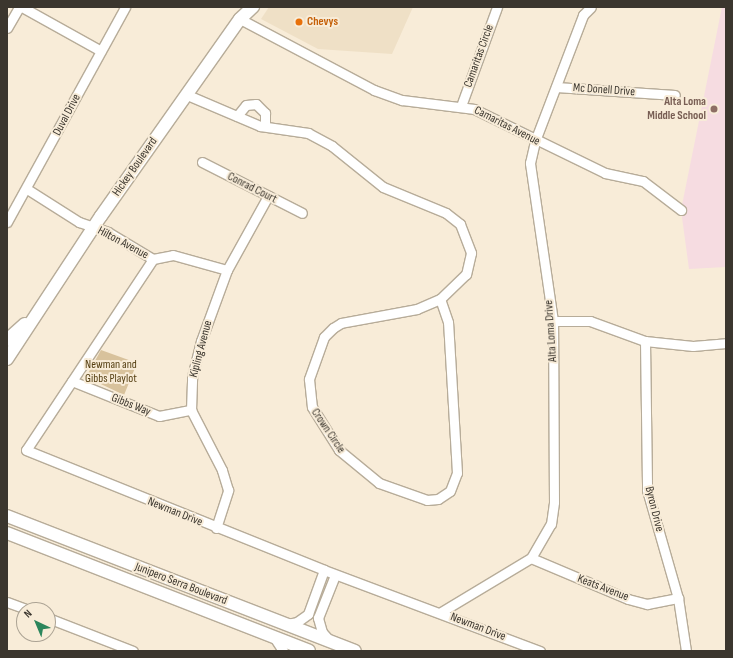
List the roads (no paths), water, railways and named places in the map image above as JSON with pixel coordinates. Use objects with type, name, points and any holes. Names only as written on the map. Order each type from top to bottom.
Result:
[{"type":"main road","name":"Hickey Boulevard","points":[[240,19],[244,7]]},
{"type":"main road","name":"Hickey Boulevard","points":[[7,359],[33,316],[186,94],[240,19],[253,7]]},
{"type":"main road","name":"Hickey Boulevard","points":[[7,340],[33,316]]},
{"type":"main road","name":"Junipero Serra Boulevard","points":[[7,516],[355,651]]},
{"type":"main road","name":"Junipero Serra Boulevard","points":[[7,533],[309,651]]},
{"type":"street","points":[[7,28],[21,7],[101,51]]},
{"type":"street","name":"Duval Drive","points":[[7,222],[27,189],[125,7]]},
{"type":"street","name":"Camaritas Circle","points":[[461,106],[497,7]]},
{"type":"street","name":"Alta Loma Drive","points":[[441,612],[531,558],[551,524],[554,502],[553,321],[530,178],[535,141],[583,14],[590,7]]},
{"type":"street","name":"Camaritas Avenue","points":[[240,19],[374,90],[402,100],[461,106],[605,173],[643,181],[681,210]]},
{"type":"street","name":"Mc Donell Drive","points":[[556,87],[676,95]]},
{"type":"street","name":"Crown Circle","points":[[186,94],[237,116],[265,126],[308,133],[332,146],[383,186],[446,214],[460,224],[471,253],[466,274],[440,299],[417,309],[341,323],[333,328],[324,337],[309,379],[308,395],[339,450],[380,483],[427,500],[438,499],[450,491],[457,473],[448,322],[440,299]]},
{"type":"street","points":[[237,116],[246,105],[256,104],[265,113],[265,126]]},
{"type":"street","name":"Conrad Court","points":[[202,162],[302,212]]},
{"type":"street","name":"Hilton Avenue","points":[[27,189],[79,222],[94,227],[153,259],[173,255],[227,270]]},
{"type":"street","name":"Kipling Avenue","points":[[216,528],[228,490],[222,470],[191,410],[192,377],[201,341],[227,270],[268,196]]},
{"type":"street","name":"Newman Drive","points":[[153,259],[26,450],[216,528],[324,570],[441,612],[540,651]]},
{"type":"street","points":[[553,321],[590,321],[644,340],[693,346],[726,343]]},
{"type":"street","name":"Byron Drive","points":[[644,340],[647,490],[678,598],[686,651]]},
{"type":"street","name":"Gibbs Way","points":[[72,381],[159,416],[191,410]]},
{"type":"street","name":"Keats Avenue","points":[[531,558],[628,599],[647,604],[678,598]]},
{"type":"street","points":[[286,624],[298,622],[308,614],[324,570]]},
{"type":"street","points":[[331,642],[322,632],[318,618],[335,574]]},
{"type":"street","points":[[56,621],[127,650]]},
{"type":"street","points":[[273,636],[283,651]]},
{"type":"place","name":"Chevys","points":[[299,22]]},
{"type":"place","name":"Alta Loma Middle School","points":[[714,109]]},
{"type":"park label","name":"Newman and Gibbs Playlot","points":[[111,372]]}]
